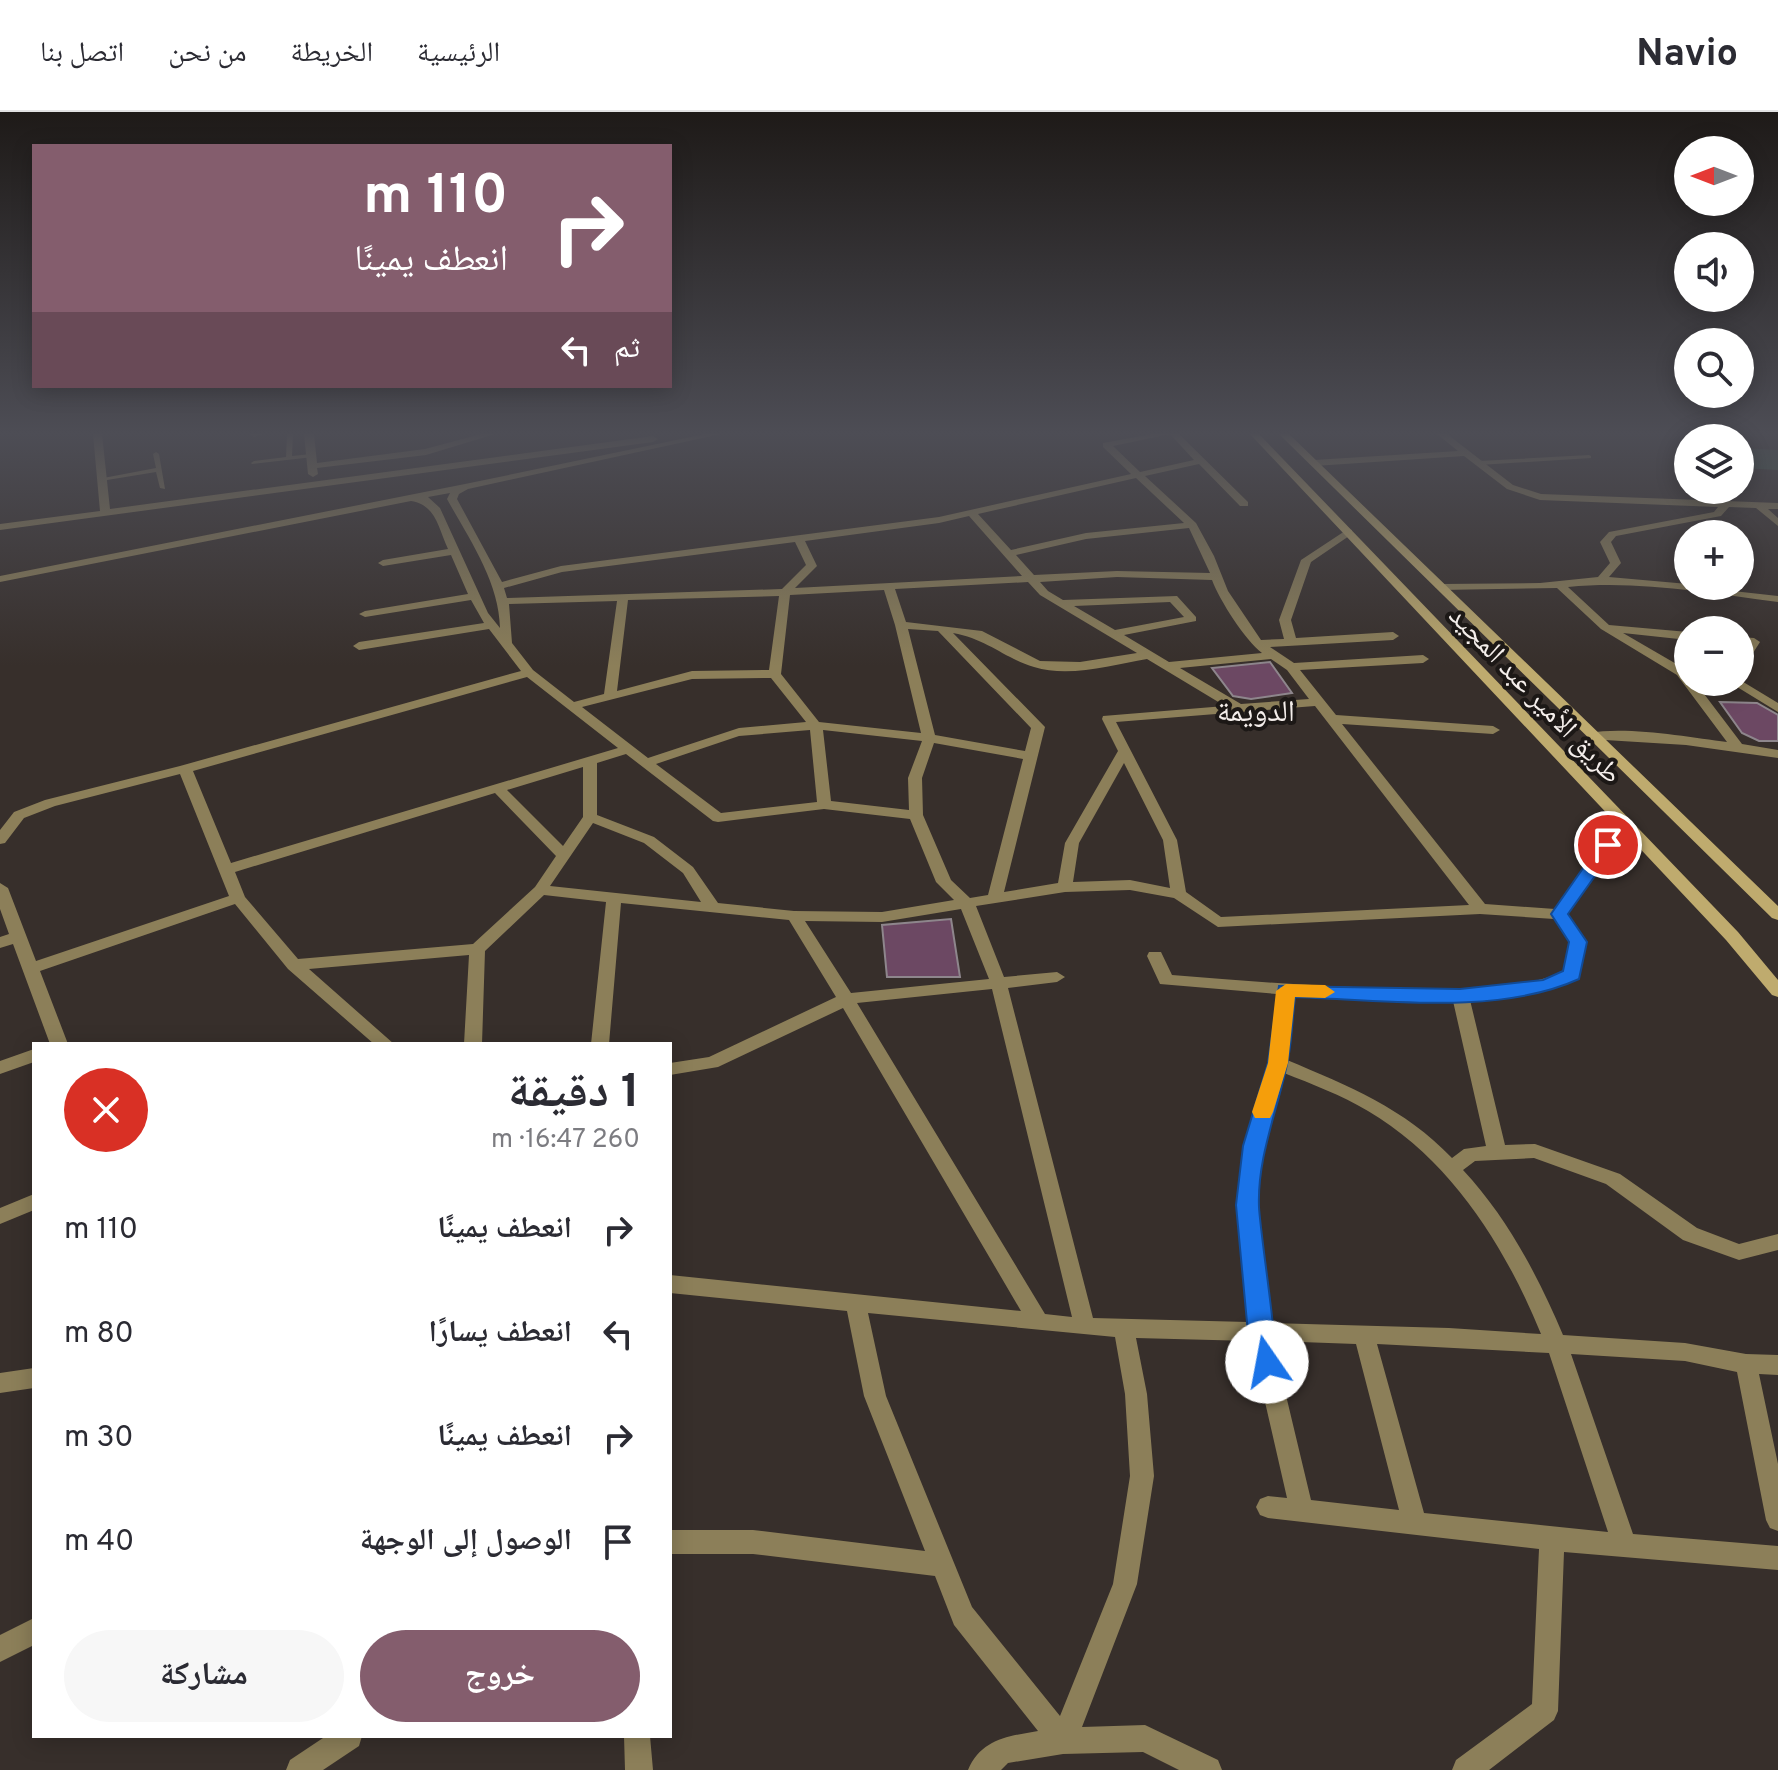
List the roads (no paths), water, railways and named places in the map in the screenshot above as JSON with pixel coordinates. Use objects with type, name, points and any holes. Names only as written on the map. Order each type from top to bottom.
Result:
[{"type":"main road","name":"طريق الأمير عبد المجيد","points":[[1328,511],[1732,936],[1778,991]]},
{"type":"main road","name":"طريق الأمير عبد المجيد","points":[[1364,511],[1778,915]]},
{"type":"street","points":[[0,527],[116,511]]},
{"type":"street","points":[[0,579],[344,511]]},
{"type":"street","points":[[436,511],[475,596],[492,625],[529,673],[718,818],[824,805],[916,815]]},
{"type":"street","points":[[459,511],[499,586],[508,621],[506,643]]},
{"type":"street","points":[[499,586],[561,569],[978,511]]},
{"type":"street","points":[[1178,511],[1192,525],[1222,591],[1258,644],[1291,667],[1480,909]]},
{"type":"street","points":[[1601,580],[1616,563],[1605,542],[1613,534],[1719,511]]},
{"type":"street","points":[[971,513],[1044,593],[1238,708]]},
{"type":"street","points":[[1008,554],[1086,536],[1192,525]]},
{"type":"street","points":[[1291,641],[1285,620],[1306,560],[1348,532]]},
{"type":"street","points":[[798,538],[812,566],[785,592],[775,674],[816,727],[824,805]]},
{"type":"street","points":[[383,563],[454,551]]},
{"type":"street","points":[[504,601],[785,592],[1148,573],[1217,577]]},
{"type":"street","points":[[1441,587],[1601,580],[1657,583],[1778,599]]},
{"type":"street","points":[[1559,584],[1605,627],[1674,669]]},
{"type":"street","points":[[888,585],[929,739],[915,778],[916,815],[944,882],[967,904],[999,984],[1085,1327]]},
{"type":"street","points":[[365,614],[475,596]]},
{"type":"street","points":[[610,696],[623,597]]},
{"type":"street","points":[[1062,603],[1173,598],[1192,619],[1112,634]]},
{"type":"street","points":[[359,646],[492,625]]},
{"type":"street","points":[[901,625],[978,634],[1037,664],[1080,666],[1148,655]]},
{"type":"street","points":[[1605,627],[1674,634]]},
{"type":"street","points":[[941,628],[1038,727],[994,900]]},
{"type":"street","points":[[1258,644],[1393,636]]},
{"type":"street","points":[[1167,666],[1274,655]]},
{"type":"street","points":[[1291,667],[1423,659]]},
{"type":"street","points":[[0,840],[19,815],[50,803],[185,769],[529,673]]},
{"type":"street","points":[[572,706],[692,675],[775,674]]},
{"type":"street","points":[[1754,693],[1778,708]]},
{"type":"street","points":[[1701,696],[1737,747]]},
{"type":"street","points":[[1179,894],[1170,840],[1108,719],[1318,702]]},
{"type":"street","points":[[1332,719],[1493,730]]},
{"type":"street","points":[[646,763],[738,732],[816,727],[875,729],[1029,756]]},
{"type":"street","points":[[1594,736],[1638,736],[1778,754]]},
{"type":"street","points":[[227,869],[628,749]]},
{"type":"street","points":[[1065,887],[1072,843],[1124,751]]},
{"type":"street","points":[[294,965],[477,949],[540,890],[590,817],[590,761]]},
{"type":"street","points":[[185,769],[238,898],[294,965],[383,1042]]},
{"type":"street","points":[[497,788],[564,855]]},
{"type":"street","points":[[590,817],[649,840],[688,870],[714,909]]},
{"type":"street","points":[[1559,914],[1624,822]]},
{"type":"street","points":[[540,890],[794,916],[882,917],[1065,887],[1130,885],[1179,894],[1218,922],[1480,909],[1559,914]]},
{"type":"street","points":[[0,888],[58,1042]]},
{"type":"street","points":[[30,969],[238,898]]},
{"type":"street","points":[[600,1042],[614,898]]},
{"type":"street","points":[[1155,956],[1166,980],[1286,991],[1460,995],[1546,986],[1572,975],[1578,942],[1559,914]]},
{"type":"street","points":[[794,916],[1039,1322]]},
{"type":"street","points":[[0,943],[18,936]]},
{"type":"street","points":[[473,1042],[477,949]]},
{"type":"street","points":[[672,1069],[712,1063],[846,999],[1057,977]]},
{"type":"street","points":[[1286,991],[1278,1063],[1254,1146],[1247,1205],[1260,1333],[1302,1511]]},
{"type":"street","points":[[1460,995],[1497,1153]]},
{"type":"street","points":[[0,1068],[32,1056]]},
{"type":"street","points":[[1278,1063],[1377,1108],[1453,1167],[1516,1254],[1558,1344],[1624,1545]]},
{"type":"street","points":[[1453,1167],[1471,1154],[1535,1151],[1613,1179],[1690,1234],[1739,1252],[1778,1242]]},
{"type":"street","points":[[0,1216],[32,1203]]},
{"type":"street","points":[[672,1284],[1124,1330],[1364,1335],[1558,1344],[1685,1352],[1746,1364],[1778,1365]]},
{"type":"street","points":[[856,1305],[875,1396],[963,1616],[1063,1741]]},
{"type":"street","points":[[1063,1741],[1125,1584],[1142,1476],[1136,1394],[1124,1330]]},
{"type":"street","points":[[1364,1335],[1415,1524]]},
{"type":"street","points":[[1746,1364],[1778,1520]]},
{"type":"street","points":[[0,1383],[32,1378]]},
{"type":"street","points":[[1268,1507],[1552,1539],[1778,1558]]},
{"type":"street","points":[[1466,1770],[1545,1711],[1552,1539]]},
{"type":"street","points":[[672,1542],[753,1542],[943,1565]]},
{"type":"street","points":[[0,1649],[32,1632]]},
{"type":"street","points":[[300,1770],[346,1738]]},
{"type":"street","points":[[637,1738],[639,1770]]},
{"type":"street","points":[[982,1770],[1001,1751],[1063,1741],[1145,1738],[1208,1770]]},
{"type":"district","name":"الدويمة","points":[[1256,711]]}]
